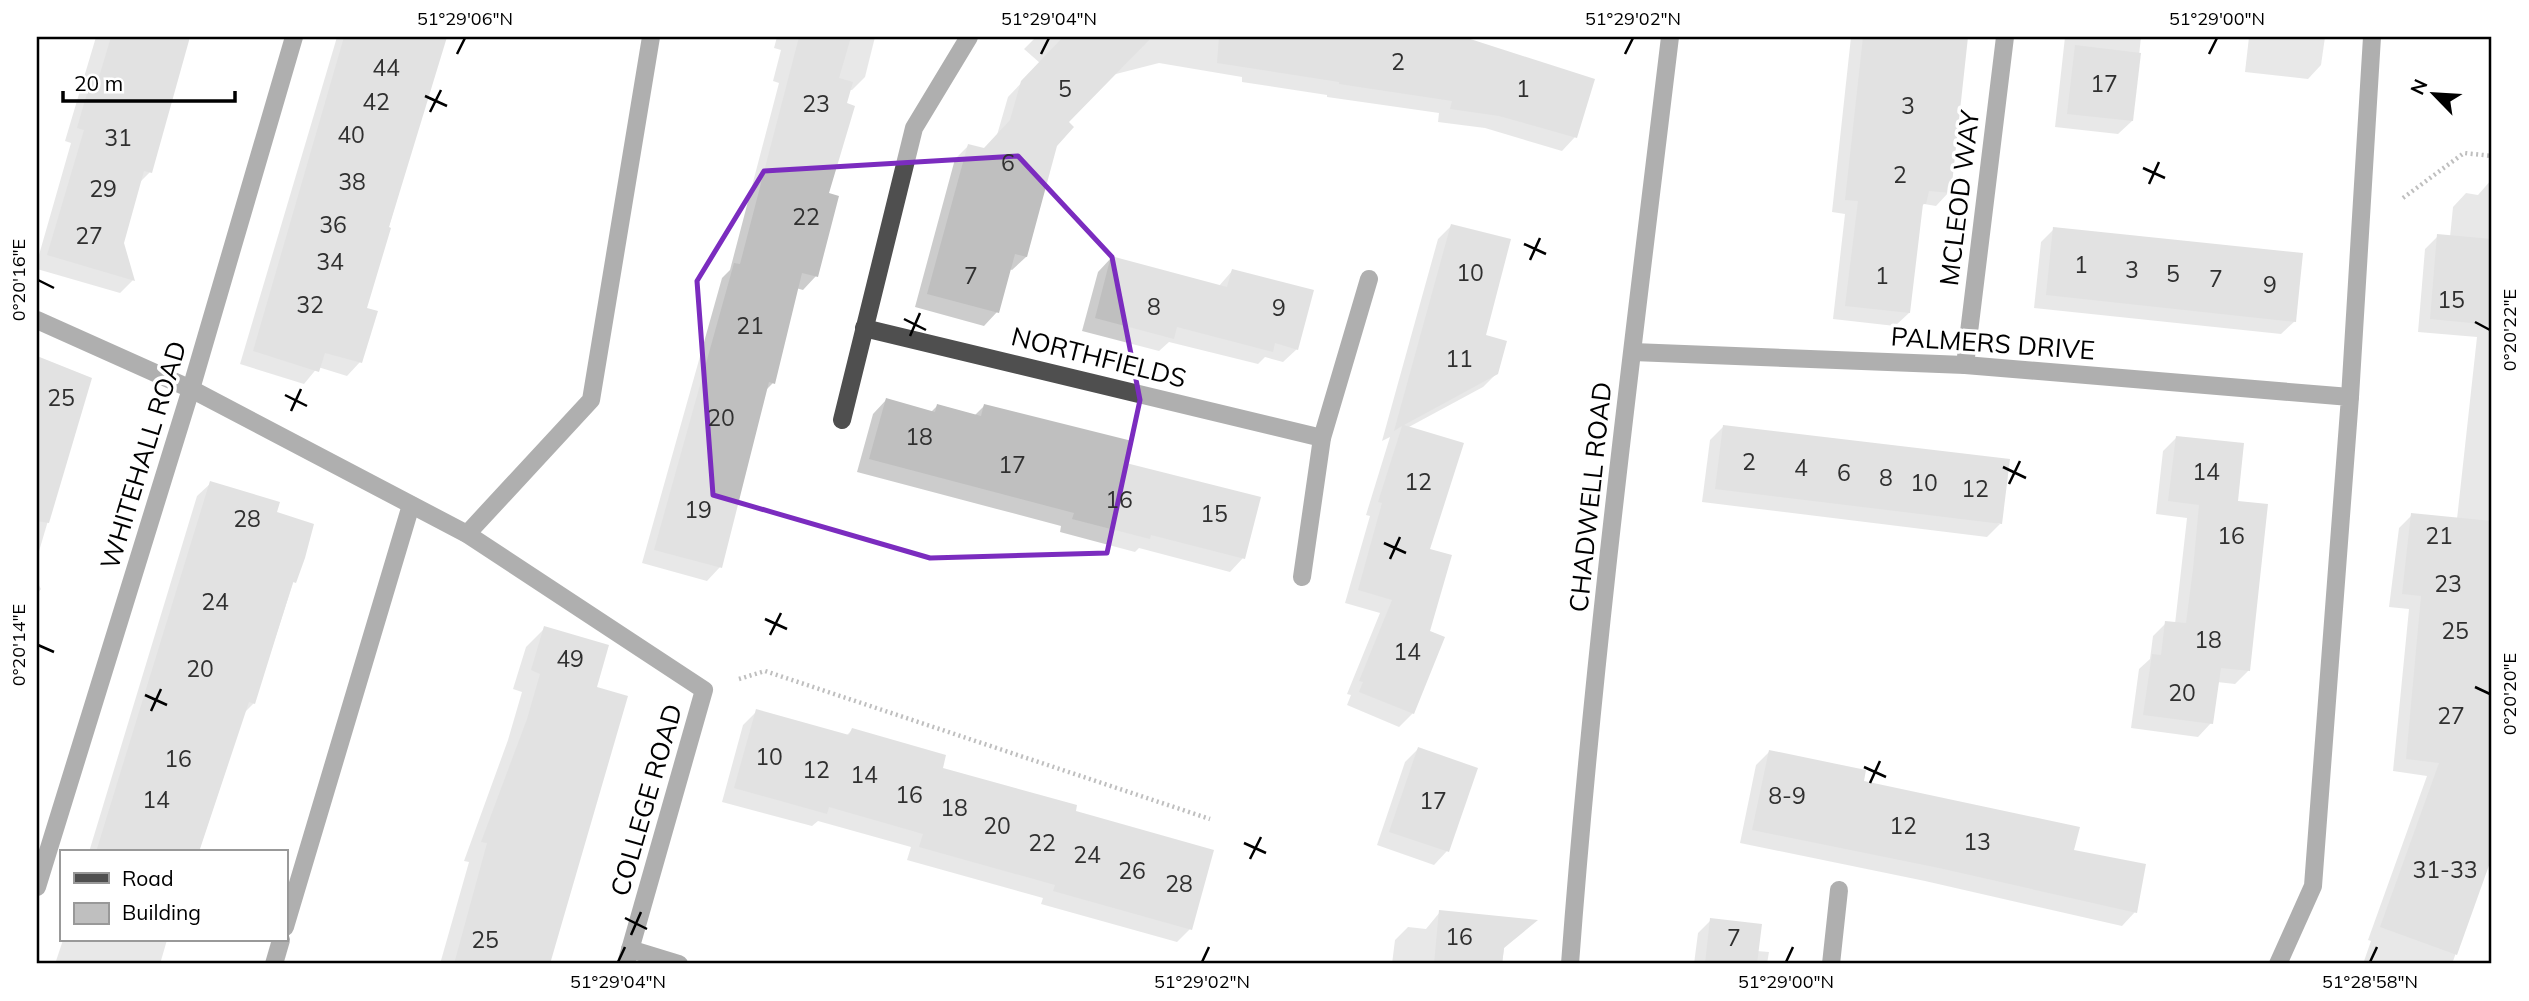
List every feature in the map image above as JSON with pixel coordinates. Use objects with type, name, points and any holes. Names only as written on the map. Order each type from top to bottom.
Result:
[{"type":"street","name":"WHITEHALL ROAD","points":[[37,887],[191,389],[294,37]]},
{"type":"street","points":[[467,534],[591,400],[650,37]]},
{"type":"street","points":[[842,420],[914,128],[970,37]]},
{"type":"street","name":"CHADWELL ROAD","points":[[1570,964],[1580,835],[1670,37]]},
{"type":"street","name":"MCLEOD WAY","points":[[1965,365],[2005,37]]},
{"type":"street","points":[[2278,964],[2313,886],[2350,397],[2372,37]]},
{"type":"street","points":[[1302,577],[1322,438],[1369,279]]},
{"type":"street","points":[[37,320],[191,389],[467,534],[705,690]]},
{"type":"street","name":"NORTHFIELDS","points":[[864,328],[1322,438]]},
{"type":"street","name":"PALMERS DRIVE","points":[[1633,352],[1965,365],[2350,397]]},
{"type":"street","points":[[287,920],[411,505]]},
{"type":"street","name":"COLLEGE ROAD","points":[[628,957],[705,690]]},
{"type":"street","points":[[1831,964],[1839,890]]},
{"type":"street","points":[[274,964],[280,942]]},
{"type":"street","points":[[628,957],[679,964]]},
{"type":"path","points":[[2361,228],[2464,153],[2492,156]]},
{"type":"path","points":[[705,690],[765,671],[1210,819]]},
{"type":"highlighted area","points":[[1018,156],[1112,257],[1140,400],[1107,553],[930,558],[713,495],[697,281],[764,171]]},
{"type":"building","points":[[111,37],[190,37],[152,173],[144,171],[124,243],[135,281],[47,255],[84,130],[77,128],[85,100],[93,75],[99,77]]},
{"type":"building","points":[[344,37],[447,37],[367,308],[378,311],[362,363],[325,353],[319,372],[253,351]]},
{"type":"building","points":[[799,37],[851,37],[839,78],[853,82],[847,103],[855,106],[829,193],[839,196],[818,277],[802,273],[775,384],[769,382],[722,568],[654,550],[734,263],[740,264]]},
{"type":"building","points":[[1063,37],[1152,37],[1069,122],[1074,127],[1057,146],[1027,257],[1015,254],[999,313],[927,294],[968,144],[984,148],[1010,120],[1021,81]]},
{"type":"building","points":[[1219,37],[1464,37],[1595,79],[1577,138],[1499,116],[1450,109],[1452,101],[1217,63]]},
{"type":"building","points":[[1863,37],[1968,37],[1951,193],[1929,191],[1926,204],[1923,204],[1910,313],[1845,306],[1858,201],[1845,200]]},
{"type":"building","points":[[2075,45],[2141,53],[2133,121],[2067,114]]},
{"type":"building","points":[[1451,224],[1511,239],[1486,335],[1507,341],[1498,374],[1404,425],[1464,443],[1430,549],[1452,555],[1430,631],[1445,637],[1414,714],[1359,692],[1363,682],[1359,681],[1392,600],[1358,590],[1382,503],[1378,502],[1402,426],[1394,431]]},
{"type":"building","points":[[2053,227],[2303,253],[2296,322],[2046,295]]},
{"type":"building","points":[[2437,234],[2492,239],[2492,325],[2430,319]]},
{"type":"building","points":[[1111,256],[1227,287],[1232,269],[1314,290],[1298,350],[1275,343],[1273,352],[1177,327],[1174,339],[1095,318]]},
{"type":"building","points":[[37,356],[92,378],[49,523],[37,521]]},
{"type":"building","points":[[886,398],[935,412],[937,404],[981,416],[984,404],[1132,441],[1126,463],[1261,497],[1245,559],[1151,535],[1150,539],[1072,519],[1074,513],[869,459]]},
{"type":"building","points":[[1723,425],[2010,459],[2002,524],[1715,489]]},
{"type":"building","points":[[2176,436],[2244,443],[2238,501],[2268,504],[2250,671],[2221,668],[2213,724],[2143,715],[2152,654],[2161,655],[2165,621],[2186,623],[2193,569],[2199,505],[2168,501]]},
{"type":"building","points":[[210,481],[280,502],[277,512],[314,524],[255,704],[249,702],[200,850],[97,850]]},
{"type":"building","points":[[2411,513],[2492,521],[2492,857],[2457,955],[2380,927],[2439,763],[2406,759],[2421,596],[2402,594]]},
{"type":"building","points":[[544,626],[609,645],[597,687],[628,696],[550,964],[454,964],[487,843],[481,842],[527,719],[540,674],[531,670]]},
{"type":"building","points":[[756,709],[849,735],[852,728],[946,755],[943,768],[1077,805],[1076,811],[1214,850],[1192,930],[1053,891],[1055,885],[919,847],[923,834],[829,807],[827,814],[734,788]]},
{"type":"building","points":[[1418,747],[1478,768],[1449,852],[1389,832]]},
{"type":"building","points":[[1769,750],[1866,770],[1864,781],[2080,827],[2074,850],[2146,864],[2137,913],[1939,868],[1752,830]]},
{"type":"building","points":[[1439,910],[1538,920],[1504,948],[1502,964],[1434,964]]},
{"type":"building","points":[[1710,918],[1762,924],[1757,964],[1705,964]]}]
